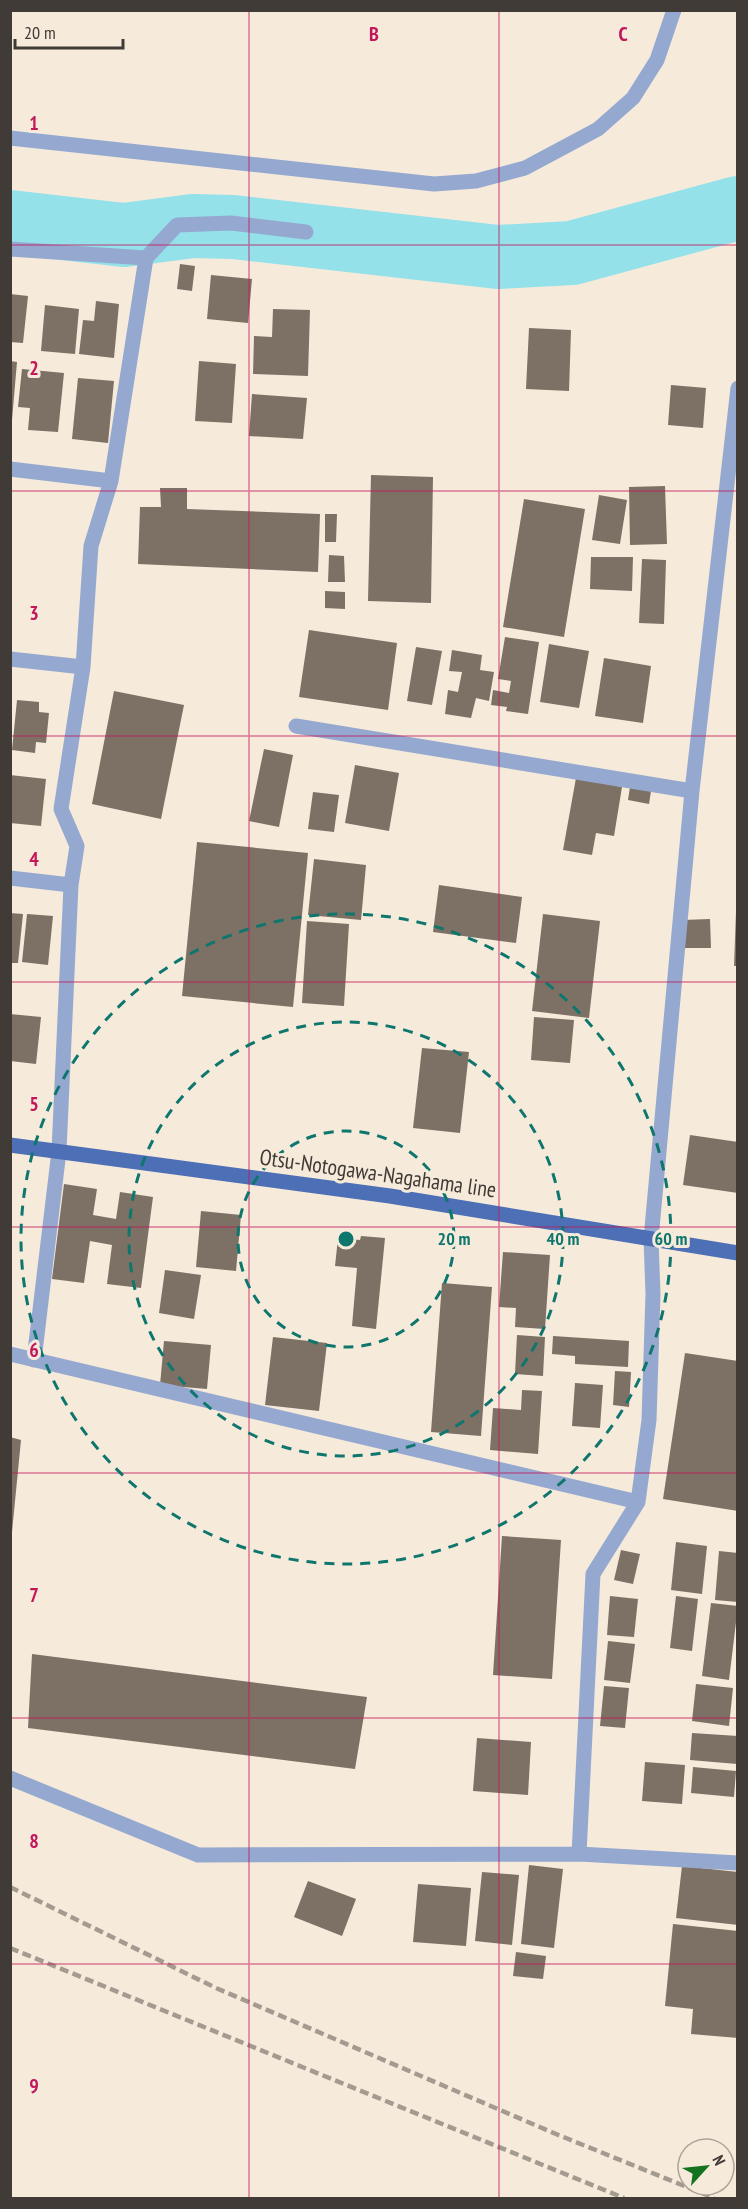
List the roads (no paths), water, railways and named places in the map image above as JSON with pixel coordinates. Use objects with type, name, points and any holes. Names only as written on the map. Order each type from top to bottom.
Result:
[{"type":"main road","name":"Otsu-Notogawa-Nagahama line","points":[[10,1145],[390,1196],[738,1253]]},
{"type":"street","points":[[10,138],[434,184],[476,181],[525,168],[598,129],[633,98],[657,60],[674,10]]},
{"type":"street","points":[[34,1360],[59,1151],[71,885],[77,846],[61,809],[83,667],[91,546],[111,481],[146,258],[177,225],[231,223],[306,232]]},
{"type":"street","points":[[10,249],[146,258]]},
{"type":"street","points":[[579,1854],[593,1574],[638,1502],[649,1420],[653,1294],[651,1239],[692,791],[738,388]]},
{"type":"street","points":[[10,469],[111,481]]},
{"type":"street","points":[[10,659],[83,667]]},
{"type":"street","points":[[296,726],[692,791]]},
{"type":"street","points":[[10,878],[71,885]]},
{"type":"street","points":[[10,1354],[638,1502]]},
{"type":"street","points":[[10,1778],[198,1855],[579,1854],[738,1863]]},
{"type":"waterway","points":[[10,222],[124,235],[193,226],[233,227],[498,257],[572,253],[738,208]]},
{"type":"railway","points":[[10,1887],[216,1988],[556,2134],[714,2198]]},
{"type":"railway","points":[[10,1948],[624,2198]]}]
